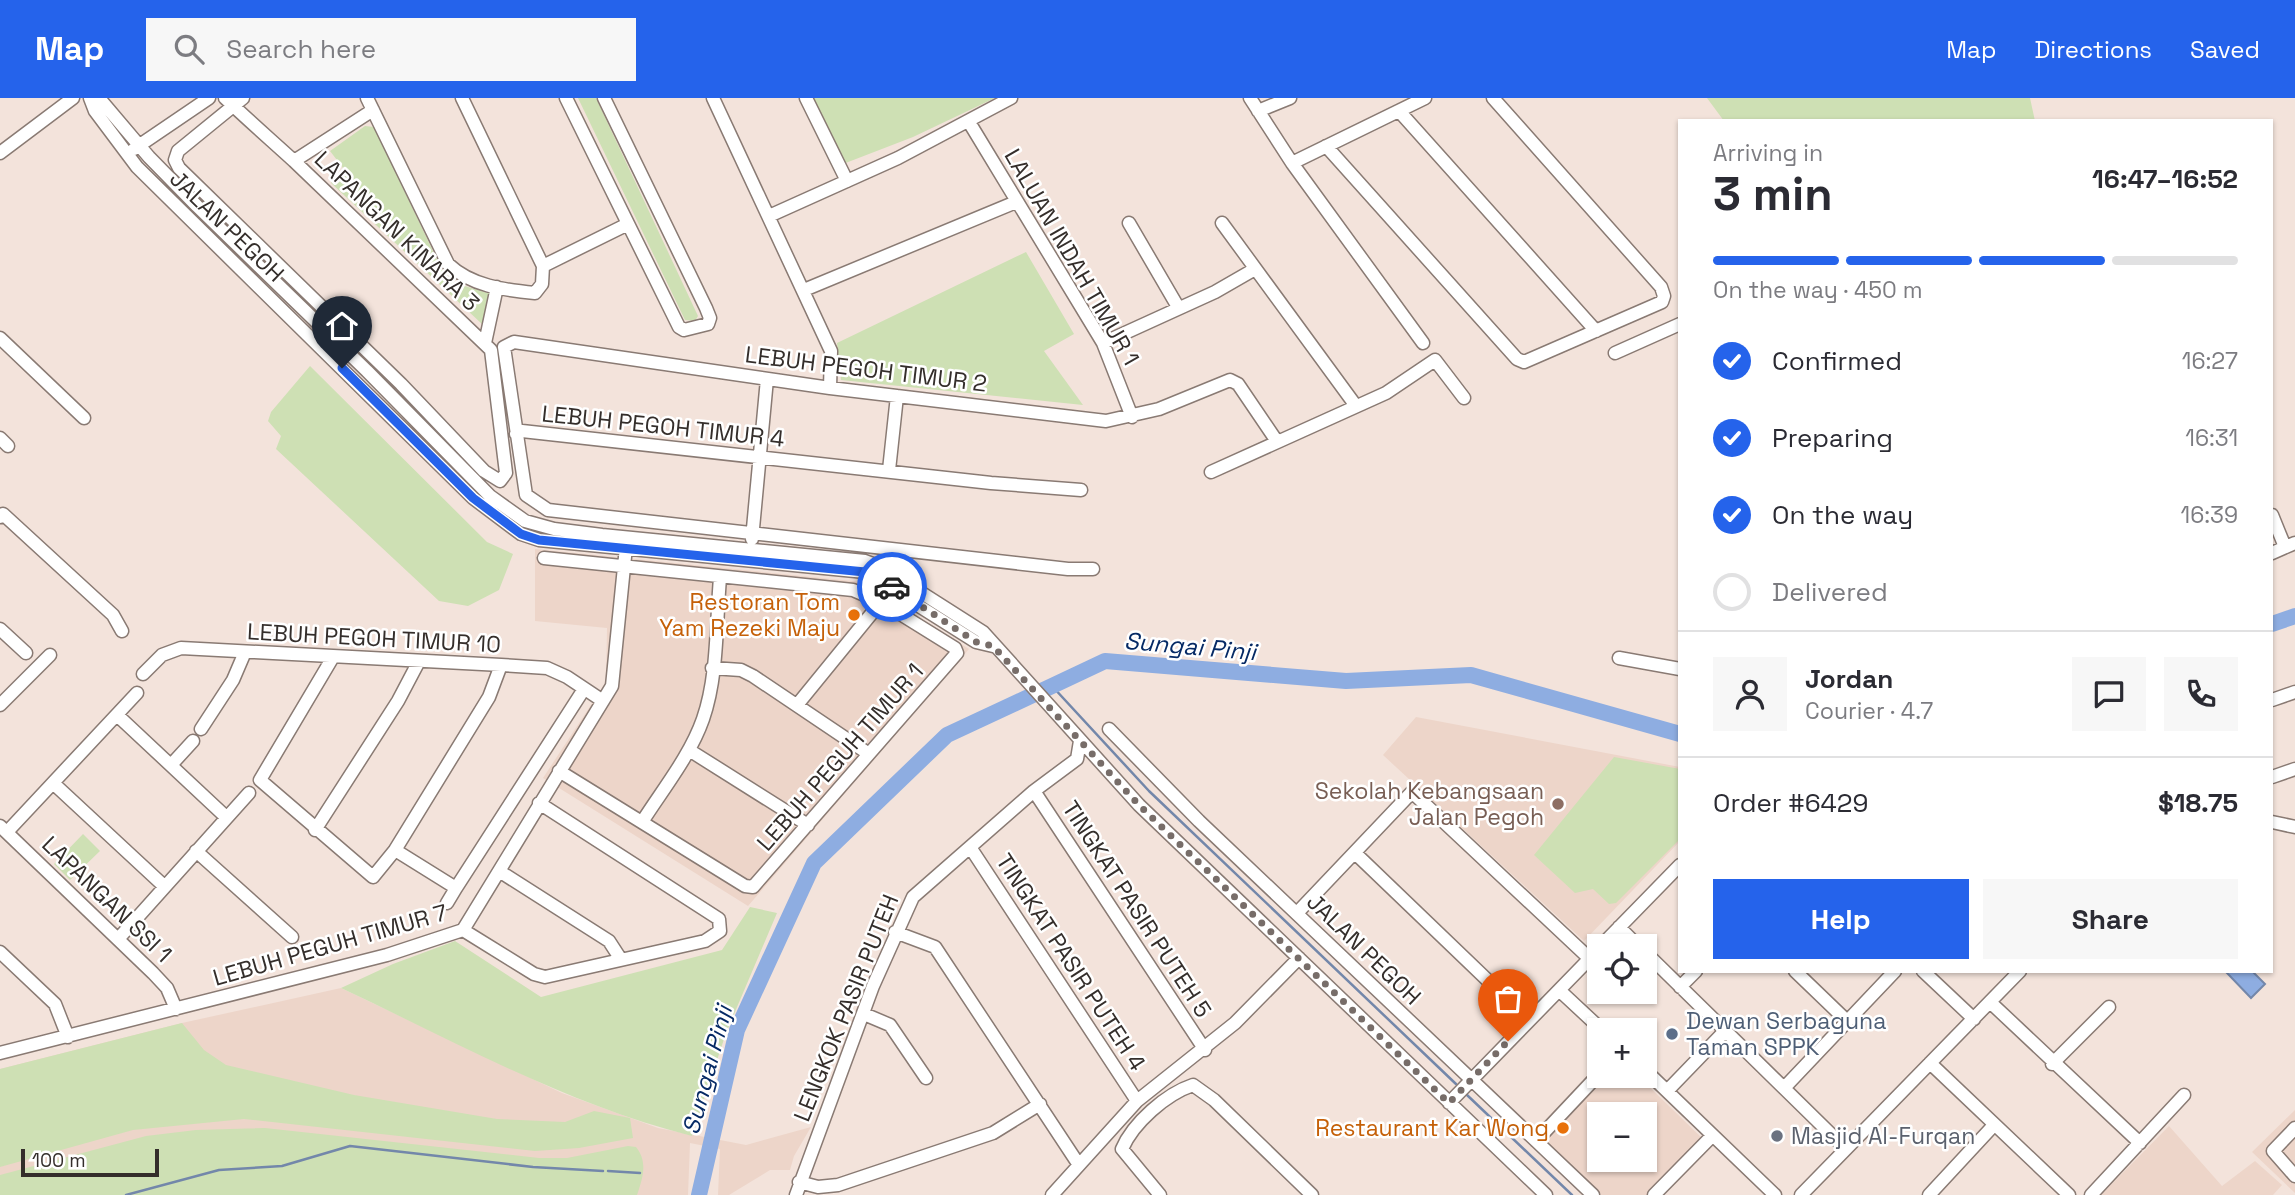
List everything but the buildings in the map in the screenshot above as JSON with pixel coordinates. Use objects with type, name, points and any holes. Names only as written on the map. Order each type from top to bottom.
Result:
[{"type":"street","points":[[0,153],[73,98]]},
{"type":"street","name":"JALAN PEGOH","points":[[90,98],[95,111],[127,153],[217,246],[486,510],[521,534],[539,540],[865,572],[976,642],[993,646],[1139,805],[1546,1195]]},
{"type":"street","points":[[99,98],[140,145],[490,496],[525,521],[538,526],[603,535],[865,561],[881,567],[983,632],[993,646]]},
{"type":"street","points":[[127,153],[209,98]]},
{"type":"street","points":[[294,161],[370,104],[448,264],[460,275],[497,287],[535,293],[542,284],[542,266],[462,98]]},
{"type":"street","points":[[566,98],[679,327],[684,330],[708,324],[710,318],[706,308],[604,98]]},
{"type":"street","points":[[713,98],[831,351],[830,388]]},
{"type":"street","points":[[806,98],[847,181]]},
{"type":"street","points":[[769,216],[969,122],[1011,98]]},
{"type":"street","points":[[1250,98],[1292,163],[1423,343]]},
{"type":"street","points":[[1292,163],[1425,98]]},
{"type":"street","points":[[1326,146],[1517,359],[1524,362],[1662,302],[1664,296],[1661,287],[1493,98]]},
{"type":"street","points":[[1258,111],[1282,100]]},
{"type":"street","name":"LAPANGAN KINARA 3","points":[[234,101],[294,161],[491,350],[506,473],[500,481],[484,471],[401,384],[185,176],[175,160],[178,151],[234,101]]},
{"type":"street","points":[[1399,111],[1596,331]]},
{"type":"street","name":"LALUAN INDAH TIMUR 1","points":[[969,122],[1103,343],[1132,417]]},
{"type":"street","points":[[804,290],[1016,202]]},
{"type":"street","points":[[1129,223],[1178,307]]},
{"type":"street","points":[[1222,223],[1356,406]]},
{"type":"street","points":[[542,266],[628,224]]},
{"type":"street","points":[[1103,343],[1215,292],[1255,269]]},
{"type":"street","points":[[485,343],[497,287]]},
{"type":"street","points":[[1615,353],[1678,325]]},
{"type":"street","points":[[0,338],[85,418]]},
{"type":"street","name":"LEBUH PEGOH TIMUR 2","points":[[516,434],[504,347],[508,342],[830,388],[1106,421],[1132,417],[1230,380],[1238,384],[1276,440]]},
{"type":"street","points":[[1211,472],[1276,440],[1386,393],[1435,360],[1464,398]]},
{"type":"street","points":[[750,550],[767,379]]},
{"type":"street","points":[[889,470],[897,396]]},
{"type":"street","name":"LEBUH PEGOH TIMUR 4","points":[[1081,490],[991,483],[522,431],[516,434],[526,495],[548,510],[1068,569],[1093,569]]},
{"type":"street","points":[[2,516],[113,615],[122,631]]},
{"type":"street","points":[[2273,517],[2290,545],[2273,553]]},
{"type":"street","points":[[603,535],[626,547],[647,540]]},
{"type":"street","name":"LEBUH PEGUH TIMUR 7","points":[[0,1053],[387,955],[463,930],[612,686],[626,547]]},
{"type":"street","points":[[726,559],[750,550]]},
{"type":"street","points":[[750,550],[760,558],[778,564]]},
{"type":"street","points":[[544,558],[844,589],[881,601],[797,705]]},
{"type":"street","points":[[559,771],[642,822],[689,750],[704,718],[712,668],[720,578]]},
{"type":"street","name":"LEBUH PEGUH TIMUR 1","points":[[642,822],[745,886],[753,887],[957,653],[955,648],[881,601]]},
{"type":"street","points":[[0,629],[26,653]]},
{"type":"street","name":"LEBUH PEGOH TIMUR 10","points":[[143,674],[162,655],[181,648],[418,663],[501,665],[547,668],[603,701]]},
{"type":"street","points":[[201,729],[233,680],[245,652]]},
{"type":"street","points":[[0,705],[50,655]]},
{"type":"street","points":[[333,657],[260,780],[315,830],[373,877],[395,850],[489,697],[501,665]]},
{"type":"street","points":[[1619,658],[1678,669]]},
{"type":"street","points":[[315,830],[392,711],[418,663]]},
{"type":"street","points":[[712,668],[741,670],[869,754]]},
{"type":"street","points":[[447,903],[584,689]]},
{"type":"street","points":[[2273,700],[2295,692]]},
{"type":"street","points":[[4,829],[53,783],[137,693]]},
{"type":"street","points":[[117,715],[226,817]]},
{"type":"street","name":"JALAN PEGOH","points":[[1109,729],[1171,794],[1593,1195]]},
{"type":"street","points":[[1079,740],[1077,759],[1097,760]]},
{"type":"street","points":[[171,765],[192,741]]},
{"type":"street","points":[[689,750],[808,825]]},
{"type":"street","name":"LENGKOK PASIR PUTEH","points":[[797,1188],[895,932],[913,897],[1034,792],[1077,759]]},
{"type":"street","points":[[2273,777],[2295,769]]},
{"type":"street","points":[[53,783],[164,886]]},
{"type":"street","name":"TINGKAT PASIR PUTEH 5","points":[[1034,792],[1205,1049]]},
{"type":"street","points":[[1297,913],[1412,792],[1587,956]]},
{"type":"street","points":[[119,938],[249,793]]},
{"type":"street","points":[[463,930],[534,974],[545,977],[705,941],[720,931],[719,919],[539,803]]},
{"type":"street","points":[[2273,822],[2295,827]]},
{"type":"street","name":"LAPANGAN SSI 1","points":[[4,829],[119,938],[166,988],[176,1009]]},
{"type":"street","name":"TINGKAT PASIR PUTEH 4","points":[[970,847],[1137,1101]]},
{"type":"street","points":[[395,850],[456,888]]},
{"type":"street","points":[[195,851],[292,937]]},
{"type":"street","points":[[1355,853],[1529,1020]]},
{"type":"street","points":[[1612,934],[1678,867]]},
{"type":"street","points":[[499,871],[609,941],[620,958]]},
{"type":"street","points":[[1619,927],[1626,934]]},
{"type":"street","points":[[895,932],[935,947],[1079,1165]]},
{"type":"street","points":[[0,952],[54,1004],[68,1037]]},
{"type":"street","points":[[1052,1195],[1137,1101],[1205,1049],[1299,958]]},
{"type":"street","points":[[1449,1103],[1587,960]]},
{"type":"street","points":[[1657,964],[1846,1149]]},
{"type":"street","points":[[1680,987],[1694,973]]},
{"type":"street","points":[[1797,973],[1847,1021]]},
{"type":"street","points":[[1784,1088],[1893,973]]},
{"type":"street","points":[[1925,973],[1974,1019]]},
{"type":"street","points":[[1801,1195],[2018,973]]},
{"type":"street","points":[[1559,990],[1589,1018]]},
{"type":"street","points":[[1990,1002],[2140,1143]]},
{"type":"street","points":[[2053,1064],[2109,1007]]},
{"type":"street","points":[[864,1014],[890,1025],[926,1078]]},
{"type":"street","points":[[1667,1091],[1724,1031]]},
{"type":"street","points":[[1930,1063],[2069,1195]]},
{"type":"street","points":[[1657,1081],[1775,1195]]},
{"type":"street","points":[[1142,1195],[1156,1191],[1124,1155],[1122,1149],[1143,1119],[1179,1091],[1193,1085],[1198,1086],[1312,1195]]},
{"type":"street","points":[[1536,1140],[1587,1087]]},
{"type":"street","points":[[2091,1195],[2185,1095]]},
{"type":"street","points":[[797,1188],[838,1185],[993,1133],[1040,1104]]},
{"type":"street","points":[[1937,1193],[1994,1125]]},
{"type":"street","points":[[2295,1128],[2274,1149],[2274,1155],[2295,1176]]},
{"type":"street","points":[[1654,1195],[1712,1136]]},
{"type":"shaded area","points":[[535,549],[862,582],[969,649],[748,906],[543,778],[606,682],[607,628],[535,621]]},
{"type":"shaded area","name":"Sekolah Kebangsaan Jalan Pegoh","points":[[1416,717],[1678,767],[1678,843],[1591,934],[1587,934],[1584,941],[1383,755]]},
{"type":"shaded area","points":[[341,988],[562,1093],[658,1128],[746,1145],[811,1127],[794,1156],[790,1170],[770,1170],[729,1195],[718,1195],[720,1149],[690,1143],[688,1195],[0,1195],[0,1069],[182,1023]]},
{"type":"shaded area","points":[[1590,1088],[1650,1088],[1703,1139],[1648,1195],[1601,1195],[1543,1139]]},
{"type":"shaded area","points":[[2295,1110],[2295,1193],[2252,1152]]},
{"type":"shaded area","points":[[2169,1126],[2222,1186],[2255,1161],[2282,1185],[2273,1195],[2101,1195]]},
{"type":"green space","points":[[578,98],[596,98],[698,316],[695,321],[685,320]]},
{"type":"green space","points":[[812,98],[995,98],[913,137],[843,164]]},
{"type":"green space","points":[[1707,98],[2030,98],[2035,119],[1723,119]]},
{"type":"green space","points":[[365,126],[374,127],[442,270],[455,283],[491,294],[482,324],[331,183],[343,168],[330,151]]},
{"type":"green space","points":[[1026,252],[1074,334],[1044,351],[1083,405],[841,380],[837,343]]},
{"type":"green space","points":[[310,366],[487,542],[513,554],[499,590],[468,606],[439,601],[276,449],[281,436],[268,421],[271,412]]},
{"type":"green space","points":[[1614,757],[1678,769],[1678,841],[1616,903],[1609,904],[1593,889],[1575,893],[1534,855]]},
{"type":"green space","points":[[83,834],[100,851],[70,880],[54,864]]},
{"type":"green space","points":[[750,907],[777,913],[726,1033],[692,1136],[646,1123],[557,1090],[341,988],[393,964],[455,941],[541,997],[722,950]]},
{"type":"green space","points":[[182,1023],[204,1050],[226,1065],[354,1095],[497,1119],[565,1122],[594,1111],[630,1118],[633,1138],[579,1148],[535,1151],[244,1119],[133,1130],[0,1167],[0,1069]]},
{"type":"green space","points":[[265,1128],[539,1158],[567,1158],[628,1146],[636,1147],[640,1153],[643,1170],[637,1195],[0,1195],[0,1175],[146,1136],[196,1130]]},
{"type":"water","points":[[2227,973],[2254,973],[2265,984],[2251,998]]},
{"type":"waterway","name":"Sungai Pinji","points":[[2273,624],[2295,616]]},
{"type":"waterway","name":"Sungai Pinji","points":[[699,1195],[737,1030],[814,863],[947,735],[1105,661],[1346,681],[1471,675],[1678,733]]},
{"type":"waterway","points":[[1052,686],[1149,791],[1456,1084]]},
{"type":"waterway","points":[[1467,1095],[1572,1195]]},
{"type":"waterway","points":[[126,1195],[219,1170],[282,1166],[350,1146],[533,1167],[603,1171]]},
{"type":"waterway","points":[[608,1171],[640,1173]]},
{"type":"way so far","points":[[892,587],[976,642],[993,646],[1139,805],[1449,1103],[1508,1041]]},
{"type":"place","name":"Restoran Tom Yam Rezeki Maju","points":[[854,615]]},
{"type":"place","name":"Sekolah Kebangsaan Jalan Pegoh","points":[[1558,804]]},
{"type":"place","name":"Dewan Serbaguna Taman SPPK","points":[[1672,1034]]},
{"type":"place","name":"Restaurant Kar Wong","points":[[1563,1128]]},
{"type":"place","name":"Masjid Al-Furqan","points":[[1777,1136]]},
{"type":"route","points":[[342,368],[473,498],[521,534],[539,540],[865,572],[892,587]]}]
